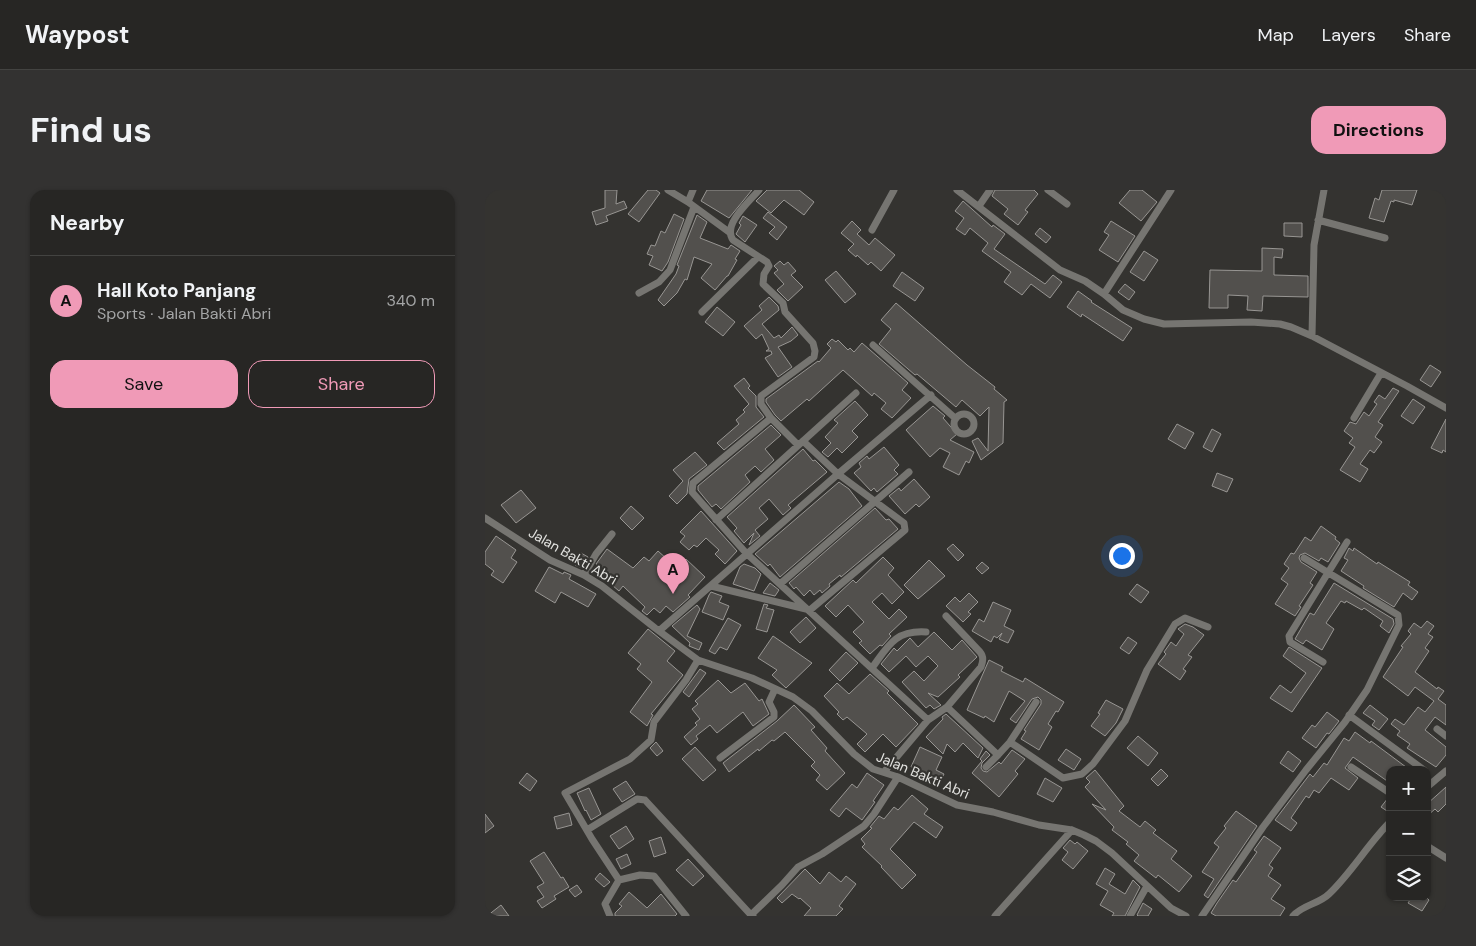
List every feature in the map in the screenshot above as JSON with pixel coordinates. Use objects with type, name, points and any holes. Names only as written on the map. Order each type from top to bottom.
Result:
[{"type":"street","points":[[668,190],[691,204],[729,232],[733,240],[769,264],[764,274],[763,284],[783,303],[785,312],[813,343],[815,351],[813,357],[761,396],[761,404],[771,418],[837,474],[904,523],[905,530],[811,610]]},
{"type":"street","points":[[639,293],[659,282],[670,270],[691,204],[693,190]]},
{"type":"street","points":[[729,232],[734,220],[759,190]]},
{"type":"street","points":[[872,230],[894,190]]},
{"type":"street","points":[[957,190],[1061,270],[1085,281],[1123,310],[1144,319],[1163,324],[1251,322],[1280,324],[1312,336],[1446,408]]},
{"type":"street","points":[[979,206],[989,190]]},
{"type":"street","points":[[1048,190],[1067,204]]},
{"type":"street","points":[[1104,294],[1171,190]]},
{"type":"street","points":[[1312,336],[1314,245],[1324,190]]},
{"type":"street","points":[[1318,220],[1385,238]]},
{"type":"street","points":[[702,312],[758,257]]},
{"type":"street","points":[[873,344],[955,418]]},
{"type":"street","points":[[1354,418],[1381,373]]},
{"type":"street","points":[[715,520],[856,393]]},
{"type":"street","points":[[659,631],[837,474],[931,395]]},
{"type":"street","points":[[771,418],[692,486],[693,494],[746,553],[811,610],[928,720]]},
{"type":"street","points":[[780,584],[909,472]]},
{"type":"street","name":"Jalan Bakti Abri","points":[[485,518],[550,560],[602,586],[698,660],[752,678],[793,697],[812,711],[864,764],[873,770],[898,777],[957,805],[1072,830],[1096,841],[1112,853],[1171,908],[1186,916]]},
{"type":"street","points":[[583,575],[596,554],[612,534]]},
{"type":"street","points":[[1323,662],[1290,642],[1289,636],[1347,542]]},
{"type":"street","points":[[1202,916],[1263,827],[1367,690],[1399,625],[1398,615],[1304,558]]},
{"type":"street","points":[[711,586],[811,610]]},
{"type":"street","points":[[884,772],[928,720],[947,706],[981,667],[983,656],[946,616]]},
{"type":"street","points":[[1009,742],[1063,778],[1082,774],[1093,764],[1125,721],[1147,670],[1175,624],[1185,618],[1207,627]]},
{"type":"street","points":[[872,668],[885,650],[900,635],[912,631],[926,632]]},
{"type":"street","points":[[619,880],[565,793],[630,759],[651,740],[654,722],[686,680],[698,660]]},
{"type":"street","points":[[720,758],[774,717],[774,712],[769,702],[775,689]]},
{"type":"street","points":[[986,767],[1009,742],[1036,702]]},
{"type":"street","points":[[947,706],[998,755]]},
{"type":"street","points":[[1349,715],[1419,766]]},
{"type":"street","points":[[1437,729],[1446,736]]},
{"type":"street","points":[[1351,767],[1386,790]]},
{"type":"street","points":[[1431,783],[1446,771]]},
{"type":"street","points":[[1431,775],[1436,779]]},
{"type":"street","points":[[753,916],[753,912],[798,867],[829,850],[864,826],[898,777]]},
{"type":"street","points":[[587,830],[637,799],[645,800],[753,916]]},
{"type":"street","points":[[1293,916],[1329,894],[1386,826]]},
{"type":"street","points":[[995,916],[1072,830]]},
{"type":"street","points":[[1431,849],[1446,858]]},
{"type":"street","points":[[610,916],[605,904],[619,880],[640,875],[654,876],[686,916]]},
{"type":"street","points":[[1130,916],[1147,886]]},
{"type":"building","points":[[605,190],[617,190],[616,204],[624,201],[627,208],[606,216],[608,221],[596,225],[592,212],[605,208]]},
{"type":"building","points":[[648,190],[656,190],[660,193],[639,222],[628,214]]},
{"type":"building","points":[[707,190],[752,190],[729,218],[701,201]]},
{"type":"building","points":[[767,190],[799,190],[814,202],[804,215],[784,200],[771,213],[756,201]]},
{"type":"building","points":[[995,190],[1034,190],[1038,194],[1025,210],[1028,212],[1018,225],[1004,214],[1008,209],[992,196]]},
{"type":"building","points":[[1130,190],[1142,190],[1157,202],[1141,221],[1119,203]]},
{"type":"building","points":[[1382,190],[1417,190],[1412,205],[1394,200],[1394,202],[1391,201],[1384,222],[1369,218],[1375,198],[1379,200]]},
{"type":"building","points":[[963,201],[992,227],[993,225],[1005,234],[994,249],[1045,284],[1053,275],[1062,282],[1050,298],[1031,284],[1022,295],[1004,282],[1011,272],[982,251],[988,243],[970,228],[965,235],[956,229],[964,218],[955,211]]},
{"type":"building","points":[[768,212],[787,227],[777,240],[769,233],[775,227],[763,218]]},
{"type":"building","points":[[674,214],[684,219],[668,262],[662,271],[649,265],[653,256],[647,254],[651,245],[655,246],[661,231],[665,233]]},
{"type":"building","points":[[697,215],[707,222],[700,238],[728,249],[731,245],[740,251],[735,259],[737,260],[728,276],[715,290],[701,278],[712,264],[694,257],[687,280],[685,279],[677,293],[664,306],[658,300],[676,274],[679,266],[677,265]]},
{"type":"building","points":[[743,216],[757,225],[745,242],[736,234]]},
{"type":"building","points":[[852,221],[861,230],[857,234],[869,245],[875,238],[895,255],[881,271],[871,262],[868,265],[848,250],[854,244],[841,233]]},
{"type":"building","points":[[1111,221],[1135,236],[1118,262],[1099,250],[1109,235],[1104,232]]},
{"type":"building","points":[[1284,223],[1302,223],[1302,237],[1284,236]]},
{"type":"building","points":[[1040,228],[1051,237],[1046,243],[1035,234]]},
{"type":"building","points":[[1262,248],[1283,249],[1282,258],[1274,257],[1274,275],[1308,276],[1308,297],[1263,296],[1262,311],[1247,310],[1248,296],[1228,295],[1228,308],[1209,308],[1210,270],[1262,271]]},
{"type":"building","points":[[1144,251],[1158,260],[1144,281],[1130,272]]},
{"type":"building","points":[[780,261],[784,265],[788,262],[796,271],[791,275],[803,287],[788,301],[777,290],[784,284],[774,273],[778,270],[774,266]]},
{"type":"building","points":[[836,271],[856,294],[845,303],[825,280]]},
{"type":"building","points":[[902,272],[924,288],[915,301],[893,286]]},
{"type":"building","points":[[1125,284],[1135,292],[1129,300],[1118,292]]},
{"type":"building","points":[[1078,291],[1091,302],[1132,328],[1123,341],[1082,314],[1081,317],[1067,307]]},
{"type":"building","points":[[769,297],[778,306],[779,310],[762,324],[774,338],[779,335],[781,338],[792,327],[798,335],[791,341],[778,347],[792,367],[778,377],[765,358],[772,354],[771,351],[766,351],[769,349],[762,334],[756,339],[744,326],[762,310],[759,306]]},
{"type":"building","points":[[896,303],[995,387],[994,389],[1007,400],[1004,402],[1003,443],[981,460],[972,441],[978,438],[988,451],[989,407],[980,416],[962,400],[956,407],[879,344],[891,329],[881,320]]},
{"type":"building","points":[[717,307],[735,322],[723,336],[705,322]]},
{"type":"building","points":[[832,339],[836,342],[838,340],[848,350],[850,348],[854,352],[862,343],[908,383],[902,390],[911,398],[892,418],[881,409],[886,403],[874,393],[872,396],[843,370],[809,401],[807,399],[781,421],[775,415],[766,399],[819,362],[831,348],[827,344]]},
{"type":"building","points":[[1430,365],[1441,372],[1431,387],[1420,380]]},
{"type":"building","points":[[744,378],[750,386],[748,388],[756,396],[756,407],[764,417],[724,450],[717,443],[739,424],[736,420],[745,412],[743,410],[749,404],[734,386]]},
{"type":"building","points":[[1393,388],[1399,391],[1378,422],[1383,425],[1375,437],[1382,442],[1374,453],[1370,450],[1360,464],[1368,469],[1360,482],[1340,470],[1355,447],[1349,443],[1353,438],[1344,431],[1350,422],[1356,424],[1364,412],[1369,416],[1377,404],[1374,402],[1379,395],[1385,399]]},
{"type":"building","points":[[1413,399],[1425,407],[1413,424],[1401,416]]},
{"type":"building","points":[[855,401],[868,415],[852,431],[858,437],[842,453],[837,448],[828,457],[822,452],[831,443],[825,437],[838,423],[834,420]]},
{"type":"building","points":[[933,406],[945,416],[943,418],[957,434],[950,440],[974,452],[969,463],[966,461],[959,475],[943,467],[950,453],[940,448],[930,457],[906,430]]},
{"type":"building","points":[[1446,419],[1446,452],[1443,450],[1442,453],[1431,448]]},
{"type":"building","points":[[1177,424],[1194,433],[1185,449],[1168,439]]},
{"type":"building","points":[[771,425],[781,435],[765,449],[774,460],[761,472],[755,466],[745,475],[750,482],[721,509],[716,504],[712,507],[698,490],[698,486]]},
{"type":"building","points":[[1212,429],[1221,434],[1212,452],[1203,447]]},
{"type":"building","points":[[884,447],[899,465],[894,470],[898,474],[877,492],[874,488],[871,491],[854,473],[861,467],[859,463],[867,456],[869,459]]},
{"type":"building","points":[[803,449],[813,461],[815,460],[827,472],[788,505],[791,508],[783,515],[769,499],[759,508],[768,519],[755,530],[760,536],[749,545],[754,533],[744,543],[734,531],[737,528],[727,517]]},
{"type":"building","points":[[695,452],[707,465],[689,479],[687,494],[677,504],[669,496],[683,481],[673,470]]},
{"type":"building","points":[[1217,473],[1233,479],[1227,492],[1212,486]]},
{"type":"building","points":[[914,479],[930,497],[919,507],[916,504],[905,514],[889,496],[899,488],[901,491]]},
{"type":"building","points":[[839,482],[849,489],[862,506],[780,577],[770,564],[768,566],[755,554]]},
{"type":"building","points":[[521,490],[536,508],[516,523],[501,505]]},
{"type":"building","points":[[631,506],[644,518],[632,530],[620,518]]},
{"type":"building","points":[[875,508],[898,529],[841,577],[840,575],[829,584],[830,586],[822,593],[820,590],[814,595],[810,590],[804,596],[796,587],[794,589],[789,583]]},
{"type":"building","points":[[701,511],[737,551],[725,564],[715,554],[719,550],[706,538],[697,547],[694,545],[689,550],[680,542],[685,536],[680,532]]},
{"type":"building","points":[[1321,526],[1336,537],[1335,539],[1340,543],[1328,562],[1321,558],[1319,561],[1305,553],[1300,555],[1301,562],[1317,572],[1310,583],[1313,585],[1299,606],[1301,607],[1295,616],[1275,604],[1288,584],[1281,579],[1289,568],[1284,564],[1291,553],[1294,554],[1305,537],[1311,541]]},
{"type":"building","points":[[496,536],[516,550],[511,558],[517,562],[503,583],[491,575],[494,571],[485,564],[485,552]]},
{"type":"building","points":[[953,544],[964,555],[958,561],[947,549]]},
{"type":"building","points":[[1349,548],[1353,551],[1354,548],[1377,564],[1378,562],[1410,582],[1408,585],[1418,592],[1412,600],[1403,593],[1394,607],[1363,588],[1364,586],[1341,571],[1348,560],[1344,558]]},
{"type":"building","points":[[607,549],[633,568],[644,557],[649,561],[658,551],[677,568],[686,559],[705,577],[688,595],[690,597],[673,612],[666,606],[660,613],[654,608],[647,615],[642,611],[645,607],[623,586],[619,591],[612,585],[618,579],[596,564]]},
{"type":"building","points":[[581,553],[588,557],[582,568],[575,565]]},
{"type":"building","points":[[883,557],[894,568],[888,575],[904,592],[892,604],[882,593],[872,602],[889,619],[899,609],[907,617],[889,634],[891,636],[882,646],[880,645],[870,654],[859,643],[862,641],[853,632],[864,622],[848,605],[836,617],[825,606],[853,580],[856,583]]},
{"type":"building","points":[[929,560],[945,576],[918,599],[904,585]]},
{"type":"building","points":[[982,562],[989,568],[982,574],[976,568]]},
{"type":"building","points":[[744,564],[755,568],[761,574],[754,591],[733,584],[740,567]]},
{"type":"building","points":[[549,567],[563,574],[564,572],[571,575],[569,579],[596,594],[588,607],[561,592],[555,603],[535,591]]},
{"type":"building","points":[[770,583],[779,590],[775,596],[763,593]]},
{"type":"building","points":[[1334,583],[1393,619],[1394,624],[1389,633],[1380,626],[1383,621],[1364,608],[1362,610],[1346,601],[1345,603],[1341,601],[1326,623],[1334,629],[1322,650],[1306,640],[1303,644],[1295,639],[1310,613],[1314,615]]},
{"type":"building","points":[[1137,584],[1149,592],[1141,603],[1129,594]]},
{"type":"building","points":[[711,592],[722,596],[719,602],[729,606],[723,620],[702,612]]},
{"type":"building","points":[[969,593],[978,602],[968,612],[971,614],[963,622],[946,606],[955,597],[960,602]]},
{"type":"building","points":[[993,602],[1011,610],[1004,626],[1014,631],[1008,643],[999,639],[1002,633],[997,638],[994,636],[991,642],[972,631],[979,619],[984,622]]},
{"type":"building","points":[[764,604],[768,605],[766,608],[774,610],[767,632],[756,629]]},
{"type":"building","points":[[697,605],[700,609],[687,636],[702,643],[699,650],[689,646],[690,643],[672,626]]},
{"type":"building","points":[[806,617],[816,628],[800,643],[790,632]]},
{"type":"building","points":[[728,618],[741,625],[727,650],[720,647],[715,654],[709,651]]},
{"type":"building","points":[[1427,621],[1434,626],[1428,634],[1433,637],[1425,648],[1429,651],[1415,672],[1437,689],[1438,687],[1444,691],[1438,699],[1446,705],[1446,725],[1435,717],[1425,730],[1446,747],[1446,755],[1436,767],[1407,748],[1410,744],[1397,735],[1400,731],[1391,724],[1395,719],[1404,725],[1418,707],[1425,712],[1434,701],[1415,687],[1408,696],[1383,677],[1403,647],[1401,646],[1411,634],[1408,631],[1414,623],[1421,628]]},
{"type":"building","points":[[1185,624],[1204,635],[1188,655],[1192,657],[1183,669],[1186,671],[1180,680],[1158,664],[1166,654],[1164,652],[1171,642],[1176,646],[1184,634],[1178,629]]},
{"type":"building","points":[[648,629],[675,651],[667,661],[683,675],[651,714],[653,715],[647,726],[630,712],[652,682],[637,669],[641,664],[628,653]]},
{"type":"building","points":[[934,632],[952,650],[962,640],[977,657],[958,675],[960,677],[938,697],[928,693],[941,705],[934,709],[930,705],[926,708],[902,682],[914,671],[924,681],[938,666],[928,656],[916,667],[906,656],[889,672],[881,664],[894,648],[897,651],[910,638],[918,647]]},
{"type":"building","points":[[773,636],[812,663],[786,688],[772,675],[777,670],[758,658]]},
{"type":"building","points":[[1128,637],[1137,643],[1129,654],[1120,648]]},
{"type":"building","points":[[1289,647],[1322,668],[1292,712],[1270,698],[1280,685],[1291,693],[1306,673],[1283,656]]},
{"type":"building","points":[[846,652],[858,663],[840,681],[829,670]]},
{"type":"building","points":[[989,660],[1003,667],[1001,671],[1023,682],[1025,678],[1064,702],[1048,724],[1052,727],[1039,750],[1021,739],[1026,731],[1024,730],[1041,704],[1041,700],[1038,697],[1032,699],[1016,723],[1010,719],[1025,701],[1009,691],[994,722],[985,716],[984,718],[967,710]]},
{"type":"building","points":[[700,669],[706,673],[689,697],[683,692]]},
{"type":"building","points":[[870,674],[889,691],[887,693],[918,724],[896,747],[883,734],[865,752],[857,744],[867,734],[847,717],[843,720],[837,714],[839,712],[824,696],[837,683],[849,694]]},
{"type":"building","points":[[718,680],[731,693],[745,683],[759,701],[762,699],[769,714],[753,726],[743,712],[717,733],[710,725],[696,736],[698,739],[691,745],[684,737],[697,725],[695,723],[700,719],[692,709],[698,704],[695,701]]},
{"type":"building","points":[[1106,700],[1123,709],[1116,723],[1105,736],[1091,726],[1100,714],[1098,713]]},
{"type":"building","points":[[794,705],[815,727],[811,730],[827,748],[825,751],[845,773],[827,790],[816,780],[820,775],[811,766],[815,762],[785,732],[759,751],[758,749],[729,772],[723,763],[777,721]]},
{"type":"building","points":[[1370,705],[1388,719],[1379,730],[1372,725],[1375,721],[1363,713]]},
{"type":"building","points":[[1327,712],[1339,721],[1316,748],[1302,738],[1312,725],[1315,727]]},
{"type":"building","points":[[946,714],[983,748],[978,758],[963,743],[955,752],[947,744],[943,754],[926,737]]},
{"type":"building","points":[[1355,732],[1370,743],[1371,741],[1405,766],[1386,766],[1386,780],[1353,757],[1345,768],[1358,778],[1349,790],[1331,778],[1319,793],[1314,790],[1309,798],[1306,796],[1291,818],[1297,823],[1291,831],[1275,820],[1310,774],[1313,777],[1324,763],[1327,765],[1344,738],[1349,741]]},
{"type":"building","points":[[1138,736],[1158,753],[1148,766],[1127,748]]},
{"type":"building","points":[[656,742],[663,751],[657,756],[650,748]]},
{"type":"building","points":[[695,747],[716,770],[703,781],[682,759]]},
{"type":"building","points":[[920,747],[942,757],[936,770],[944,774],[940,782],[911,767]]},
{"type":"building","points":[[1066,749],[1081,759],[1074,770],[1058,760]]},
{"type":"building","points":[[1012,750],[1025,759],[1015,771],[1018,774],[999,797],[972,773],[982,761],[980,759],[986,751],[990,755],[982,763],[981,768],[987,772],[999,762],[1001,764]]},
{"type":"building","points":[[1288,751],[1301,761],[1293,772],[1280,763]]},
{"type":"building","points":[[1161,769],[1168,776],[1158,786],[1151,779]]},
{"type":"building","points":[[1095,770],[1124,806],[1119,811],[1140,827],[1145,821],[1156,830],[1153,833],[1177,851],[1171,859],[1192,876],[1179,892],[1158,875],[1156,878],[1134,861],[1139,855],[1126,844],[1128,842],[1112,830],[1114,827],[1092,804],[1106,810],[1085,787],[1090,782],[1086,778]]},
{"type":"building","points":[[527,773],[537,781],[530,791],[519,783]]},
{"type":"building","points":[[867,773],[884,785],[862,820],[846,808],[839,817],[830,810],[852,784],[857,788]]},
{"type":"building","points":[[1045,778],[1062,788],[1053,802],[1037,794]]},
{"type":"building","points":[[626,781],[635,794],[622,802],[613,789]]},
{"type":"building","points":[[1446,787],[1446,804],[1438,812],[1435,809],[1431,812],[1431,800]]},
{"type":"building","points":[[589,788],[601,814],[591,820],[577,793]]},
{"type":"building","points":[[912,795],[928,809],[924,814],[943,827],[936,838],[914,822],[890,849],[916,875],[902,889],[862,847],[865,844],[861,839],[872,828],[870,827],[879,816],[884,819],[894,807],[898,810]]},
{"type":"building","points":[[1386,801],[1386,810],[1381,807]]},
{"type":"building","points":[[1236,811],[1257,826],[1208,898],[1204,895],[1214,879],[1202,872],[1219,847],[1214,843]]},
{"type":"building","points":[[569,813],[572,825],[557,829],[554,817]]},
{"type":"building","points":[[485,814],[494,826],[485,833]]},
{"type":"building","points":[[626,826],[634,839],[619,849],[610,836]]},
{"type":"building","points":[[1264,836],[1281,848],[1269,865],[1273,868],[1268,876],[1281,885],[1271,899],[1285,908],[1280,916],[1216,916],[1211,913],[1233,880],[1236,882],[1257,852],[1254,850]]},
{"type":"building","points":[[661,837],[666,853],[654,857],[649,841]]},
{"type":"building","points":[[1070,840],[1075,844],[1077,842],[1088,851],[1073,869],[1062,860],[1068,852],[1063,848]]},
{"type":"building","points":[[544,852],[569,887],[554,896],[556,899],[542,908],[537,901],[544,897],[537,887],[544,883],[530,861]]},
{"type":"building","points":[[627,854],[631,864],[621,869],[616,859]]},
{"type":"building","points":[[688,859],[704,876],[693,886],[676,870]]},
{"type":"building","points":[[1105,868],[1115,874],[1109,884],[1125,894],[1133,880],[1140,887],[1125,916],[1112,916],[1114,913],[1100,905],[1108,891],[1096,884]]},
{"type":"building","points":[[805,869],[820,884],[829,872],[841,882],[846,876],[856,884],[839,906],[843,909],[836,916],[804,916],[811,908],[800,898],[792,894],[782,903],[777,898]]},
{"type":"building","points":[[600,873],[610,882],[604,887],[595,879]]},
{"type":"building","points":[[577,885],[582,892],[575,897],[569,890]]},
{"type":"building","points":[[629,892],[647,908],[661,894],[677,914],[675,916],[615,916],[615,913],[622,906],[619,904]]},
{"type":"building","points":[[1409,901],[1428,901],[1422,911],[1408,903]]},
{"type":"building","points":[[1143,903],[1152,909],[1148,916],[1138,916],[1137,915]]},
{"type":"building","points":[[501,905],[509,916],[487,916]]},
{"type":"place","name":"Hall Koto Panjang","points":[[673,594]]}]
